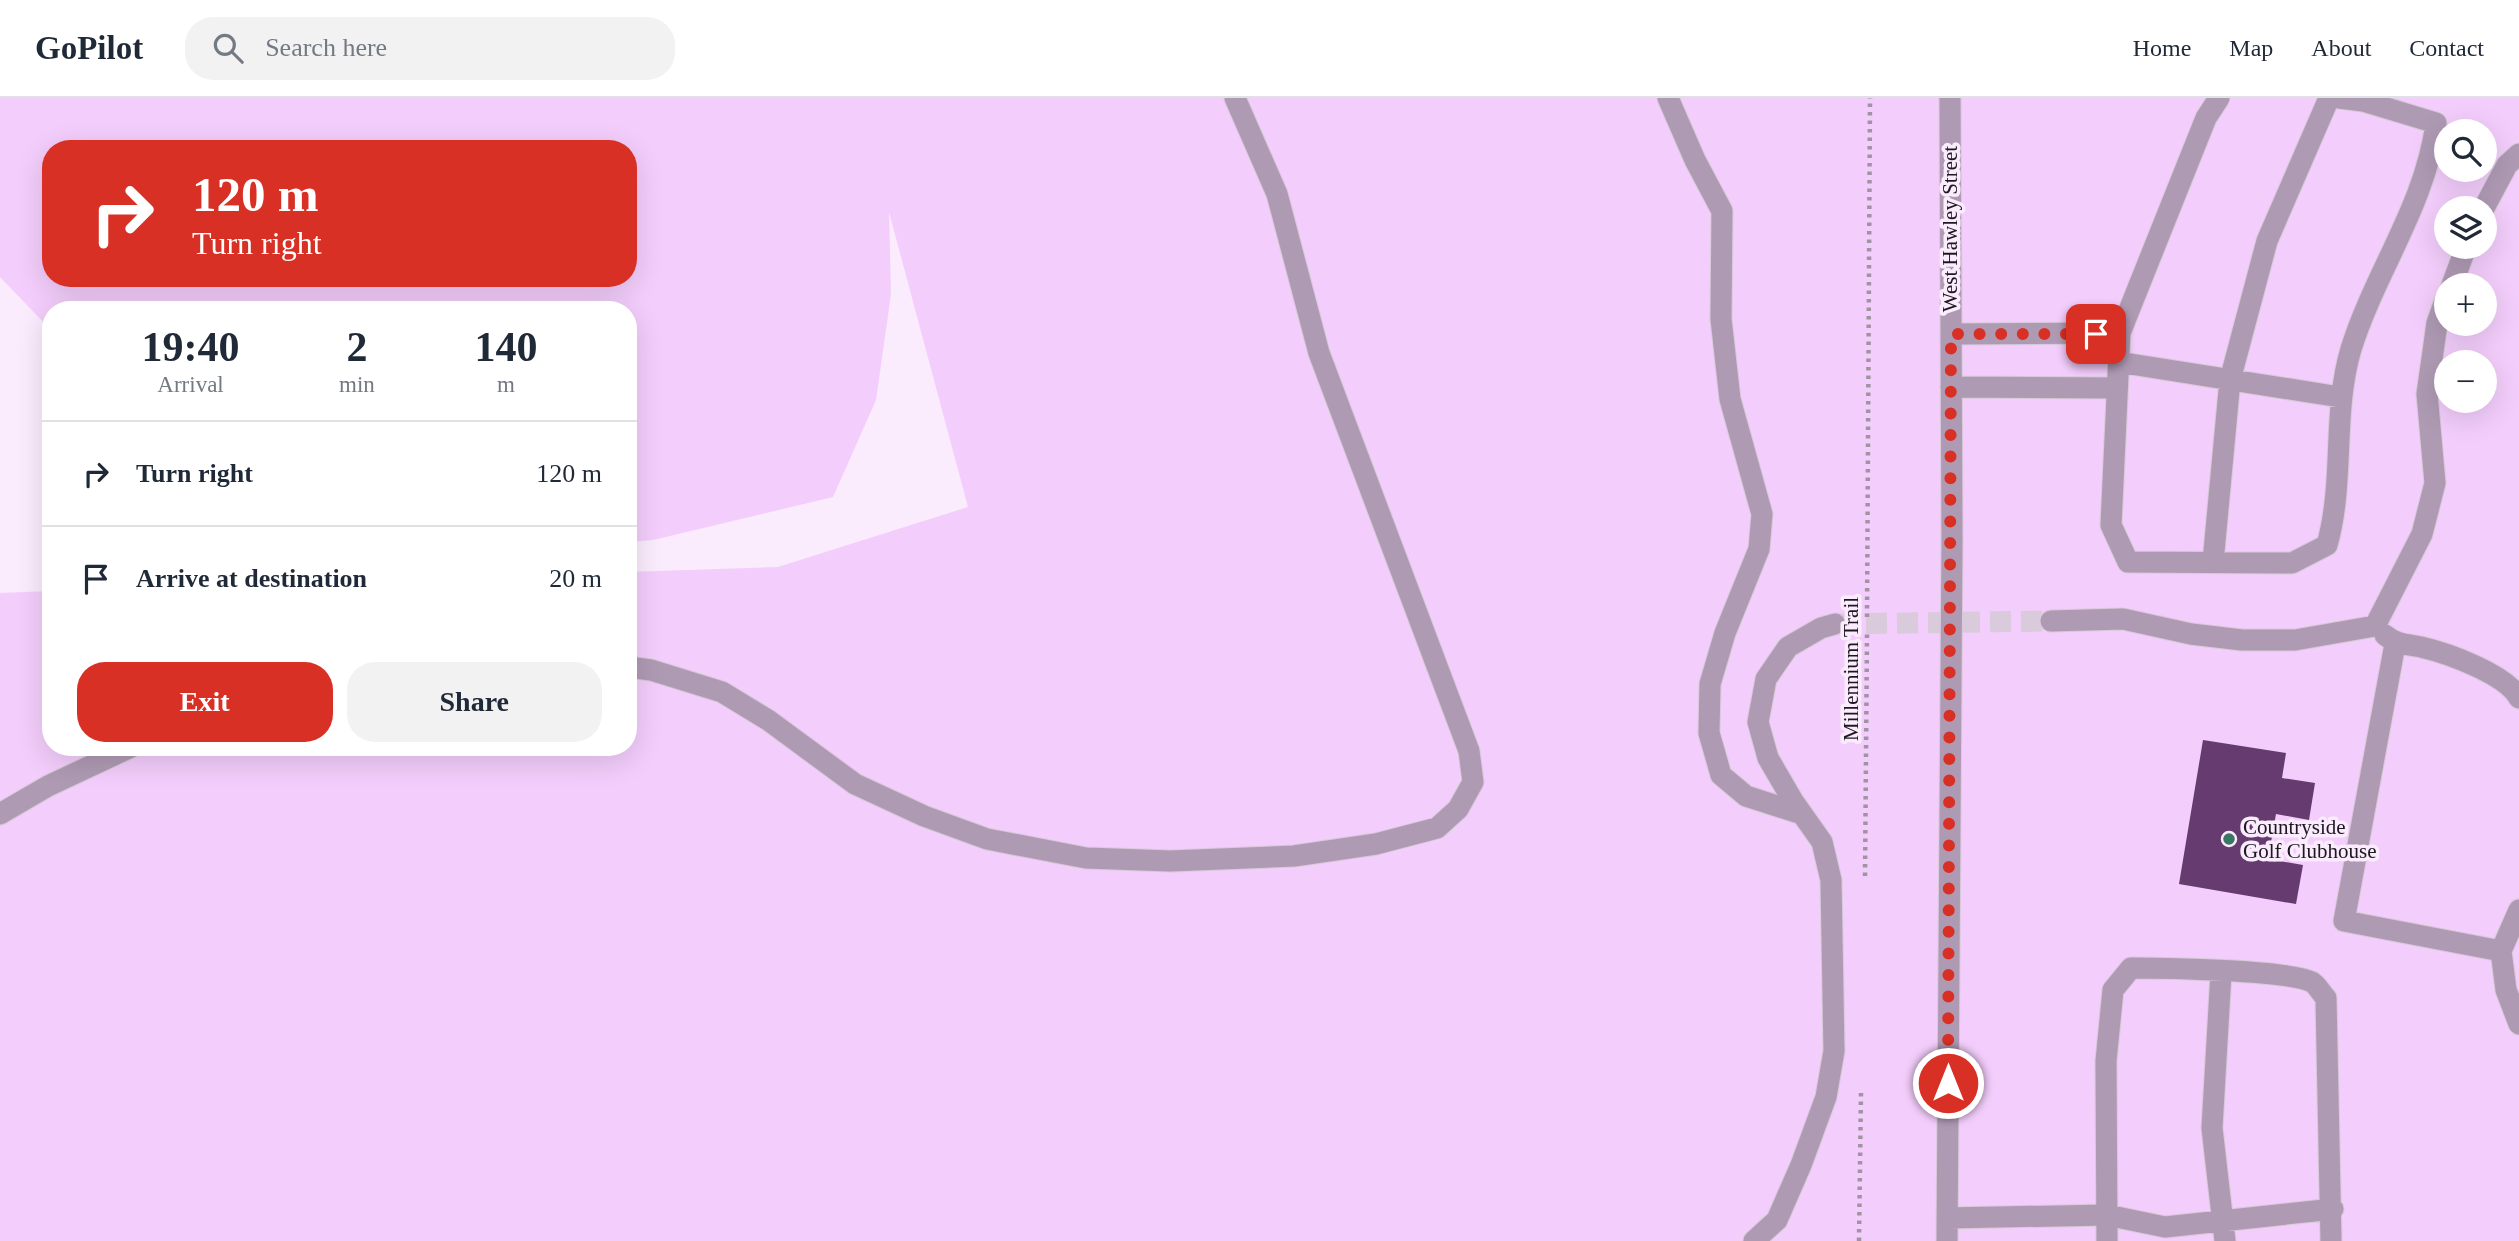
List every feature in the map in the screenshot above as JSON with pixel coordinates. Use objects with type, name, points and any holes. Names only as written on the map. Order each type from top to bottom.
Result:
[{"type":"street","points":[[637,668],[722,692],[768,720],[856,784],[924,816],[987,839],[1086,858],[1170,861],[1294,856],[1376,844],[1437,828],[1458,809],[1473,782],[1469,751],[1319,353],[1277,194],[1235,98]]},
{"type":"street","points":[[1668,98],[1695,160],[1722,211],[1721,319],[1730,399],[1762,514],[1759,549],[1725,633],[1710,684],[1709,733],[1721,775],[1746,796],[1802,814]]},
{"type":"street","name":"West Hawley Street","points":[[1947,1241],[1950,98]]},
{"type":"street","points":[[2219,98],[2206,118],[2120,333],[2111,525],[2128,562],[2292,563],[2327,545],[2334,520],[2340,397],[2352,348],[2431,158],[2435,123],[2363,102],[2339,98]]},
{"type":"street","points":[[2213,562],[2230,380],[2267,241],[2329,98]]},
{"type":"street","points":[[2490,196],[2507,165],[2519,154]]},
{"type":"street","points":[[1951,334],[2120,333]]},
{"type":"street","points":[[2375,626],[2422,534],[2435,483],[2427,394],[2435,336]]},
{"type":"street","points":[[2118,362],[2340,397]]},
{"type":"street","points":[[1951,387],[2116,388]]},
{"type":"street","points":[[2051,621],[2123,620],[2191,634],[2242,640],[2295,640],[2375,626]]},
{"type":"street","points":[[1754,1241],[1777,1220],[1801,1166],[1826,1097],[1835,1051],[1831,880],[1822,842],[1768,758],[1758,722],[1766,679],[1788,647],[1821,628],[1835,624]]},
{"type":"street","points":[[2375,626],[2395,644],[2423,648],[2479,667],[2519,698]]},
{"type":"street","points":[[2395,644],[2344,920],[2501,951]]},
{"type":"street","points":[[0,814],[72,773],[111,756]]},
{"type":"street","points":[[2519,910],[2501,951],[2506,990],[2519,1024]]},
{"type":"street","points":[[2107,1241],[2106,1061],[2113,990],[2130,968],[2288,976],[2313,982],[2326,998],[2327,1155],[2333,1209],[2331,1241]]},
{"type":"street","points":[[2221,973],[2212,1128],[2224,1231]]},
{"type":"street","points":[[1947,1218],[2107,1215],[2165,1227],[2224,1231],[2333,1209]]},
{"type":"street","points":[[2145,1241],[2165,1227]]},
{"type":"path","name":"Millennium Trail","points":[[1865,886],[1870,98]]},
{"type":"path","points":[[1859,1241],[1862,1077]]},
{"type":"shaded area","points":[[0,98],[2519,98],[2519,1241],[0,1241],[0,593],[42,591],[42,756],[637,756],[637,572],[778,567],[968,507],[889,212],[891,294],[876,400],[833,497],[653,540],[637,541],[637,301],[42,301],[42,321],[0,277]]},
{"type":"building","name":"Countryside Golf Clubhouse","points":[[2203,740],[2286,753],[2282,778],[2315,783],[2309,820],[2276,814],[2268,859],[2303,865],[2296,904],[2179,884]]},
{"type":"tunnel","points":[[1835,624],[2051,621]]},
{"type":"place","name":"Countryside Golf Clubhouse","points":[[2229,839]]},
{"type":"route","points":[[1948,1083],[1951,334],[2096,334]]}]
